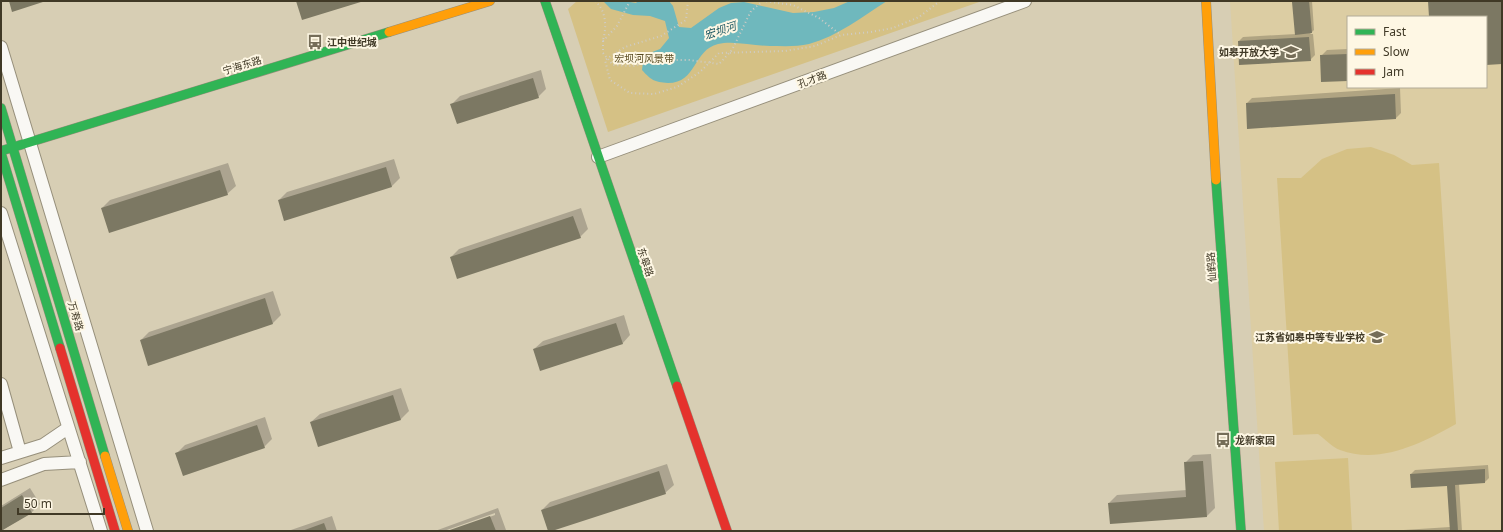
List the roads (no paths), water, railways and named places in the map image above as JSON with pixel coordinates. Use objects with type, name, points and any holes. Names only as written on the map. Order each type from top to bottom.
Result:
[{"type":"street","name":"宁海东路","points":[[1,152],[29,141],[490,1]]},
{"type":"street","name":"东皋路","points":[[545,1],[727,531]]},
{"type":"street","name":"孔才路","points":[[598,157],[1025,1]]},
{"type":"street","name":"仙鹤路","points":[[1206,1],[1219,227],[1241,531]]},
{"type":"street","points":[[1,47],[147,531]]},
{"type":"street","name":"万寿路","points":[[1,108],[128,531]]},
{"type":"street","points":[[1,152],[115,531]]},
{"type":"street","points":[[1,213],[101,531]]},
{"type":"street","points":[[1,384],[20,452]]},
{"type":"street","points":[[1,458],[43,445],[68,428]]},
{"type":"street","points":[[1,480],[44,464],[80,462]]},
{"type":"water","name":"宏坝河","points":[[603,1],[624,1],[636,3],[638,1],[669,1],[673,6],[679,27],[691,28],[719,8],[731,3],[744,2],[793,13],[814,12],[834,8],[850,1],[887,1],[840,31],[820,41],[809,44],[800,46],[764,46],[730,43],[718,44],[710,47],[704,53],[685,78],[677,82],[668,83],[653,80],[642,70],[643,62],[647,54],[660,49],[669,38],[665,21],[650,16],[633,15],[611,9]]},
{"type":"place","name":"江中世纪城","points":[[315,42]]},
{"type":"place","name":"如皋开放大学","points":[[1291,52]]},
{"type":"place","name":"江苏省如皋中等专业学校","points":[[1377,337]]},
{"type":"place","name":"龙新家园","points":[[1223,440]]},
{"type":"park label","name":"宏坝河风景带","points":[[644,58]]}]
